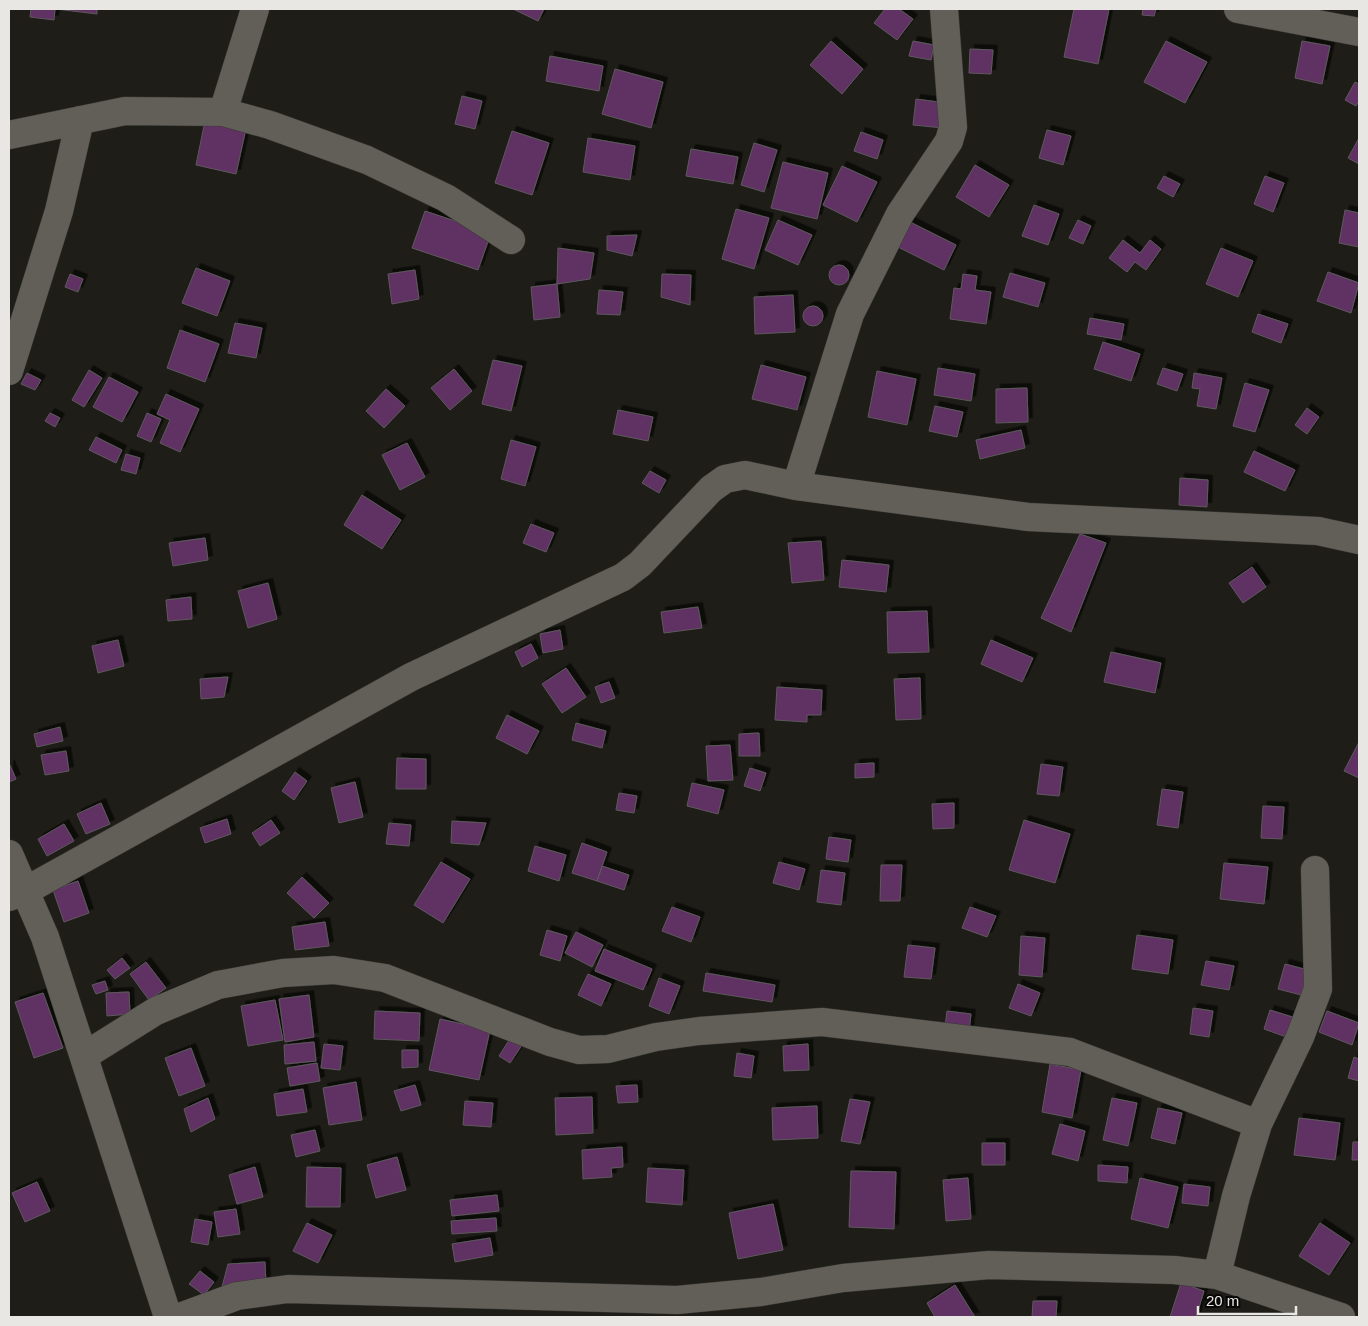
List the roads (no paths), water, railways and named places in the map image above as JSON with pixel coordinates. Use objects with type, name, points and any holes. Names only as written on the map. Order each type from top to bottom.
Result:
[{"type":"street","points":[[223,112],[255,9]]},
{"type":"street","points":[[796,486],[850,314],[900,214],[949,141],[953,127],[944,9]]},
{"type":"street","points":[[1238,9],[1359,32]]},
{"type":"street","points":[[9,135],[125,111],[223,112],[270,126],[367,160],[446,198],[511,240]]},
{"type":"street","points":[[9,370],[60,211],[80,120]]},
{"type":"street","points":[[18,894],[411,677],[623,577],[640,564],[711,489],[726,479],[745,475],[796,486],[1028,517],[1318,531],[1359,540]]},
{"type":"street","points":[[9,854],[18,894],[46,937],[168,1317]]},
{"type":"street","points":[[1217,1275],[1236,1196],[1258,1124],[1300,1037],[1318,989],[1315,870]]},
{"type":"street","points":[[84,1056],[156,1011],[218,985],[283,973],[334,970],[385,978],[550,1042],[579,1050],[608,1049],[656,1037],[699,1031],[822,1022],[1070,1052],[1258,1124]]},
{"type":"street","points":[[180,1317],[238,1296],[288,1289],[679,1308],[843,1278],[989,1265],[1174,1270],[1217,1275],[1341,1317]]}]
